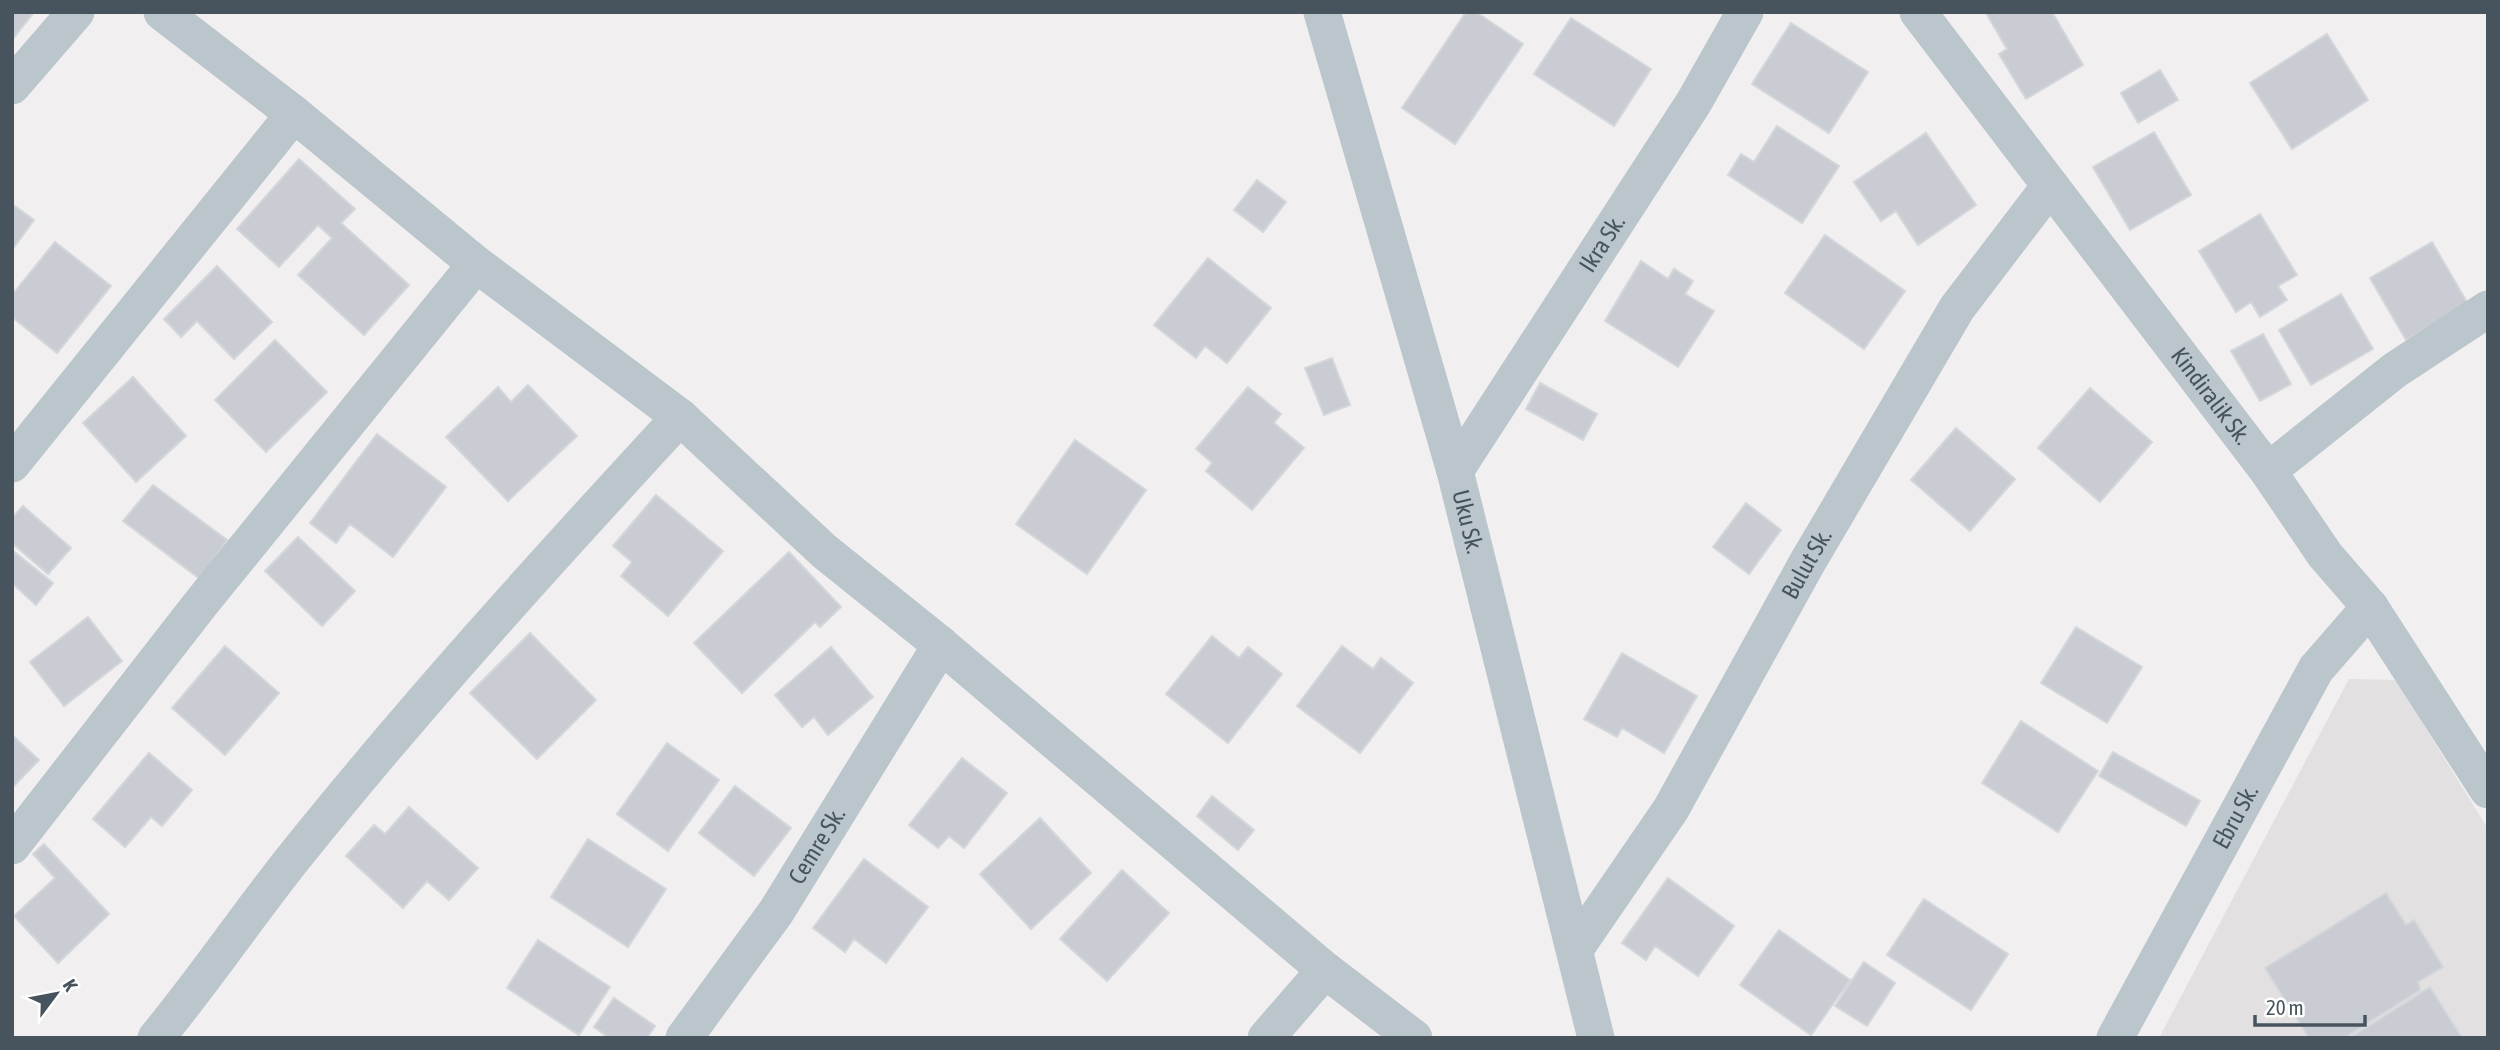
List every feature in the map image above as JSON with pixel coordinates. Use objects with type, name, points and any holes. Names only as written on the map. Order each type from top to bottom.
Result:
[{"type":"street","points":[[12,86],[76,12]]},
{"type":"street","points":[[162,12],[294,114],[476,264],[680,417],[824,551],[941,645],[1325,970],[1414,1038]]},
{"type":"street","name":"Uku Sk.","points":[[1322,12],[1455,471],[1596,1038]]},
{"type":"street","name":"Ikra Sk.","points":[[1455,471],[1694,102],[1745,12]]},
{"type":"street","name":"Kindiralik Sk.","points":[[1918,12],[2268,471],[2325,555],[2370,607],[2488,790]]},
{"type":"street","points":[[12,464],[294,114]]},
{"type":"street","name":"Bulut Sk.","points":[[1576,949],[1671,809],[1807,564],[1957,308],[2050,186]]},
{"type":"street","points":[[12,846],[202,602],[476,264]]},
{"type":"street","points":[[2268,471],[2395,370],[2488,309]]},
{"type":"street","points":[[156,1038],[294,858],[401,729],[536,573],[680,417]]},
{"type":"street","name":"Ebru Sk.","points":[[2115,1038],[2316,669],[2370,607]]},
{"type":"street","name":"Cemre Sk.","points":[[684,1038],[776,912],[941,645]]},
{"type":"street","points":[[1266,1038],[1325,970]]},
{"type":"shaded area","points":[[2349,679],[2396,680],[2488,829],[2488,1038],[2159,1038]]},
{"type":"building","points":[[12,12],[34,12],[12,40]]},
{"type":"building","points":[[1466,12],[1476,12],[1523,44],[1455,144],[1402,108]]},
{"type":"building","points":[[2052,12],[2083,65],[2026,99],[1999,54],[2007,49],[1986,13]]},
{"type":"building","points":[[1571,18],[1651,69],[1614,126],[1534,74]]},
{"type":"building","points":[[1791,23],[1868,72],[1829,133],[1752,84]]},
{"type":"building","points":[[2327,34],[2368,100],[2292,149],[2250,83]]},
{"type":"building","points":[[2160,70],[2178,100],[2138,123],[2121,93]]},
{"type":"building","points":[[1777,126],[1839,166],[1802,223],[1728,175],[1741,154],[1754,162]]},
{"type":"building","points":[[2154,132],[2191,195],[2130,230],[2093,167]]},
{"type":"building","points":[[1926,133],[1976,205],[1918,245],[1896,211],[1881,221],[1854,182]]},
{"type":"building","points":[[299,159],[355,209],[341,223],[409,285],[364,335],[298,275],[332,238],[318,225],[279,267],[237,229]]},
{"type":"building","points":[[1257,180],[1286,202],[1263,232],[1234,210]]},
{"type":"building","points":[[12,204],[34,220],[12,250]]},
{"type":"building","points":[[2260,214],[2297,275],[2278,286],[2287,300],[2260,317],[2251,302],[2236,312],[2199,251]]},
{"type":"building","points":[[1825,235],[1905,291],[1864,349],[1785,293]]},
{"type":"building","points":[[55,242],[111,286],[57,353],[12,317],[12,295]]},
{"type":"building","points":[[2432,242],[2468,304],[2406,340],[2370,278]]},
{"type":"building","points":[[1208,258],[1271,308],[1227,363],[1205,346],[1196,358],[1154,325]]},
{"type":"building","points":[[1641,261],[1668,279],[1674,269],[1693,281],[1685,294],[1714,311],[1678,367],[1605,321]]},
{"type":"building","points":[[217,266],[272,322],[234,359],[197,321],[181,337],[164,319]]},
{"type":"building","points":[[2341,294],[2373,349],[2311,385],[2279,330]]},
{"type":"building","points":[[2263,334],[2291,384],[2260,401],[2231,351]]},
{"type":"building","points":[[275,340],[327,392],[266,452],[215,400]]},
{"type":"building","points":[[1332,358],[1350,405],[1324,415],[1305,368]]},
{"type":"building","points":[[133,377],[186,436],[136,482],[83,423]]},
{"type":"building","points":[[1540,383],[1597,414],[1583,440],[1526,409]]},
{"type":"building","points":[[528,385],[577,436],[508,501],[446,437],[498,387],[511,402]]},
{"type":"building","points":[[1248,387],[1281,414],[1274,423],[1304,448],[1252,510],[1206,471],[1212,463],[1196,449]]},
{"type":"building","points":[[2090,388],[2152,442],[2100,502],[2038,448]]},
{"type":"building","points":[[1956,428],[2015,479],[1970,531],[1911,480]]},
{"type":"building","points":[[377,434],[446,487],[393,557],[350,524],[336,543],[310,523]]},
{"type":"building","points":[[1075,440],[1146,490],[1087,574],[1016,524]]},
{"type":"building","points":[[153,485],[227,540],[200,579],[123,521]]},
{"type":"building","points":[[656,495],[723,551],[668,616],[621,576],[632,562],[613,546]]},
{"type":"building","points":[[1746,503],[1781,530],[1749,574],[1713,547]]},
{"type":"building","points":[[23,506],[71,548],[48,574],[12,543],[12,518]]},
{"type":"building","points":[[298,537],[355,591],[322,626],[265,571]]},
{"type":"building","points":[[12,550],[53,583],[36,605],[12,583]]},
{"type":"building","points":[[789,552],[841,607],[820,627],[815,622],[742,693],[694,643]]},
{"type":"building","points":[[88,617],[122,661],[64,706],[30,662]]},
{"type":"building","points":[[2076,627],[2142,667],[2107,723],[2041,683]]},
{"type":"building","points":[[530,633],[596,700],[537,759],[470,693]]},
{"type":"building","points":[[1212,636],[1239,658],[1248,647],[1282,674],[1228,743],[1166,694]]},
{"type":"building","points":[[225,646],[279,693],[225,755],[172,708]]},
{"type":"building","points":[[1342,646],[1373,669],[1381,658],[1413,683],[1360,753],[1297,706]]},
{"type":"building","points":[[831,647],[873,697],[828,735],[814,717],[802,727],[775,695]]},
{"type":"building","points":[[1622,653],[1697,696],[1664,753],[1622,728],[1617,737],[1584,719]]},
{"type":"building","points":[[2021,721],[2098,771],[2058,832],[1982,783]]},
{"type":"building","points":[[12,735],[39,760],[12,788]]},
{"type":"building","points":[[667,743],[719,780],[668,851],[617,814]]},
{"type":"building","points":[[2113,752],[2200,801],[2186,826],[2099,776]]},
{"type":"building","points":[[149,753],[192,790],[162,826],[151,817],[125,847],[93,819]]},
{"type":"building","points":[[962,758],[1007,793],[964,848],[949,836],[938,848],[909,825]]},
{"type":"building","points":[[735,786],[791,828],[754,876],[699,833]]},
{"type":"building","points":[[1212,796],[1254,830],[1238,850],[1197,816]]},
{"type":"building","points":[[409,807],[478,868],[449,900],[427,881],[403,908],[346,856],[374,825],[385,834]]},
{"type":"building","points":[[1040,818],[1091,873],[1031,929],[980,874]]},
{"type":"building","points":[[588,839],[666,889],[628,947],[551,897]]},
{"type":"building","points":[[44,844],[109,914],[58,963],[14,916],[55,878],[33,854]]},
{"type":"building","points":[[864,859],[928,907],[886,963],[854,939],[845,952],[813,928]]},
{"type":"building","points":[[1122,870],[1169,913],[1107,981],[1060,939]]},
{"type":"building","points":[[1668,878],[1734,926],[1698,976],[1655,946],[1646,960],[1622,943]]},
{"type":"building","points":[[2386,893],[2406,925],[2414,920],[2443,967],[2418,982],[2420,990],[2344,1038],[2309,1038],[2265,968]]},
{"type":"building","points":[[1924,899],[2008,954],[1971,1010],[1887,955]]},
{"type":"building","points":[[1779,930],[1850,980],[1811,1035],[1740,985]]},
{"type":"building","points":[[538,940],[610,987],[579,1035],[507,988]]},
{"type":"building","points":[[1864,962],[1895,983],[1867,1026],[1835,1006]]},
{"type":"building","points":[[2430,987],[2462,1038],[2350,1038]]},
{"type":"building","points":[[614,998],[655,1026],[647,1038],[609,1038],[594,1027]]}]
